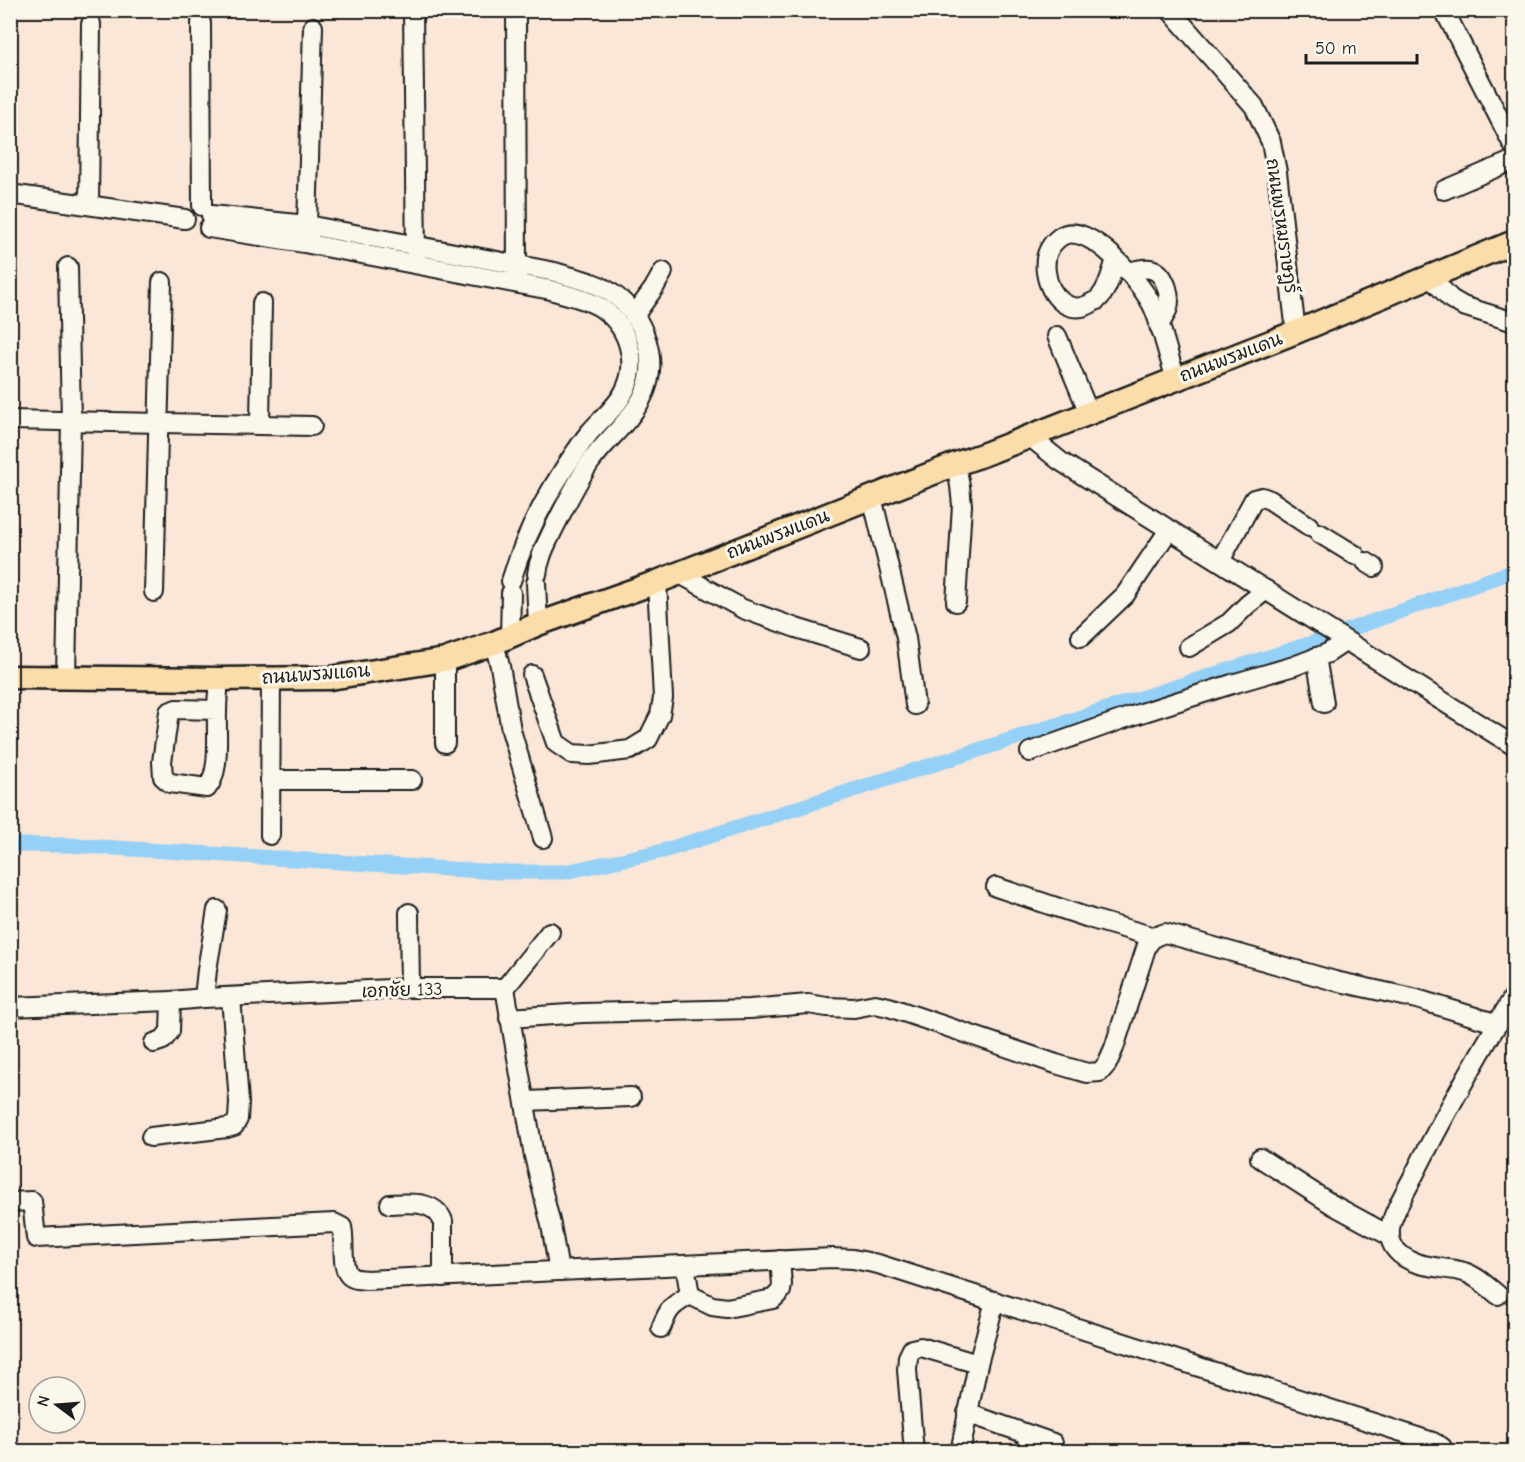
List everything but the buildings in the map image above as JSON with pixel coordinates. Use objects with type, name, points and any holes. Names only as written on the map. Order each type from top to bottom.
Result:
[{"type":"main road","name":"ถนนพรมแดน","points":[[10,677],[330,678],[445,660],[657,582],[985,454],[1296,332],[1515,242]]},
{"type":"street","points":[[413,10],[417,265]]},
{"type":"street","points":[[516,10],[518,265],[516,284]]},
{"type":"street","name":"ถนนพรหมราษฎร์","points":[[1170,10],[1254,106],[1271,142],[1277,172],[1296,332]]},
{"type":"street","points":[[1444,10],[1515,147]]},
{"type":"street","points":[[10,194],[185,219],[188,227],[194,232],[202,232],[207,216],[201,23]]},
{"type":"street","points":[[89,205],[90,24]]},
{"type":"street","points":[[310,244],[307,225],[313,27]]},
{"type":"street","points":[[1444,190],[1515,160]]},
{"type":"street","points":[[207,216],[307,225],[555,272],[591,283],[610,292],[627,306],[647,338],[650,360],[648,380],[641,399],[629,417],[591,446],[556,481],[523,546],[512,582],[500,666],[511,730],[543,838]]},
{"type":"street","points":[[207,216],[310,244],[562,293],[600,307],[614,319],[629,344],[632,361],[630,376],[625,391],[591,446],[540,560],[537,576],[538,624]]},
{"type":"street","points":[[1116,259],[1129,272],[1142,268],[1152,269],[1161,275],[1169,297],[1168,308],[1159,326],[1176,379]]},
{"type":"street","points":[[66,677],[71,421],[69,267]]},
{"type":"street","points":[[634,316],[663,272]]},
{"type":"street","points":[[1430,277],[1451,298],[1463,306],[1515,322]]},
{"type":"street","points":[[154,592],[162,282]]},
{"type":"street","points":[[260,424],[262,303]]},
{"type":"street","points":[[1057,336],[1089,412]]},
{"type":"street","points":[[10,420],[312,426]]},
{"type":"street","points":[[1029,436],[1060,461],[1515,746]]},
{"type":"street","points":[[956,464],[962,505],[956,602]]},
{"type":"street","points":[[1220,561],[1254,499],[1262,496],[1365,562]]},
{"type":"street","points":[[872,497],[906,638],[915,705]]},
{"type":"street","points":[[1081,636],[1125,595],[1169,530]]},
{"type":"street","points":[[678,573],[743,609],[861,648]]},
{"type":"street","points":[[512,582],[537,576]]},
{"type":"street","points":[[532,675],[556,743],[572,754],[589,755],[630,750],[648,739],[660,715],[663,698],[657,582]]},
{"type":"street","points":[[1189,647],[1229,623],[1266,590]]},
{"type":"street","points":[[1030,752],[1132,716],[1294,666],[1328,653],[1343,639]]},
{"type":"street","points":[[1316,657],[1324,703]]},
{"type":"street","points":[[445,660],[445,743]]},
{"type":"street","points":[[270,835],[271,678]]},
{"type":"street","points":[[217,710],[176,709],[169,712],[162,762],[163,777],[170,783],[207,788],[212,782],[216,764],[219,679]]},
{"type":"street","points":[[270,780],[412,780]]},
{"type":"street","points":[[996,887],[1154,937]]},
{"type":"street","points":[[204,998],[217,910]]},
{"type":"street","points":[[409,913],[410,988]]},
{"type":"street","points":[[550,932],[505,988],[534,1156],[551,1225],[559,1271]]},
{"type":"street","points":[[509,1018],[583,1013],[750,1009],[808,1004],[854,1008],[875,1004],[1056,1064],[1087,1073],[1100,1072],[1107,1064],[1114,1048],[1146,945],[1154,937],[1165,933],[1335,981],[1417,999],[1498,1023]]},
{"type":"street","name":"เอกชัย 133","points":[[10,1007],[410,988],[505,988]]},
{"type":"street","points":[[1498,1295],[1478,1279],[1466,1273],[1408,1260],[1390,1242],[1390,1227],[1431,1141],[1474,1062],[1515,996]]},
{"type":"street","points":[[151,1137],[227,1128],[234,1126],[238,1119],[239,1102],[231,997]]},
{"type":"street","points":[[154,1043],[163,1040],[170,1031],[171,1001]]},
{"type":"street","points":[[525,1101],[631,1097]]},
{"type":"street","points":[[1260,1158],[1334,1205],[1390,1236]]},
{"type":"street","points":[[10,1202],[32,1201],[36,1238],[334,1223],[342,1227],[348,1274],[354,1279],[366,1280],[780,1260],[853,1259],[878,1264],[1433,1442],[1442,1447],[1444,1452]]},
{"type":"street","points":[[390,1204],[421,1205],[432,1208],[440,1214],[443,1221],[443,1277]]},
{"type":"street","points":[[690,1295],[712,1306],[727,1308],[773,1299],[781,1291],[780,1260]]},
{"type":"street","points":[[685,1265],[690,1295]]},
{"type":"street","points":[[661,1328],[668,1312],[675,1304],[690,1295]]},
{"type":"street","points":[[960,1452],[994,1301]]},
{"type":"street","points":[[914,1452],[907,1370],[908,1357],[912,1349],[921,1347],[978,1364]]},
{"type":"street","points":[[968,1413],[1027,1443],[1053,1443]]},
{"type":"waterway","points":[[10,845],[68,845],[497,872],[565,872],[663,851],[1306,645],[1514,571]]}]
